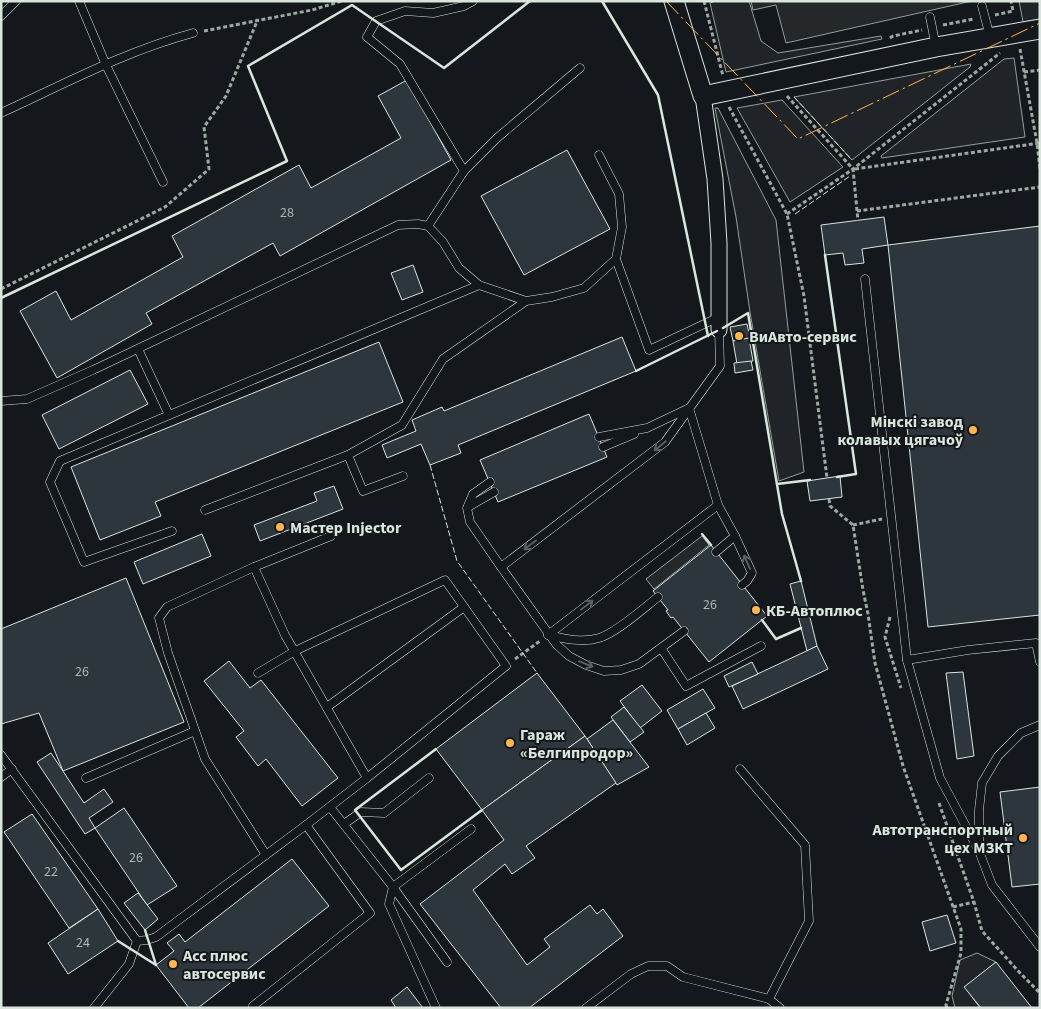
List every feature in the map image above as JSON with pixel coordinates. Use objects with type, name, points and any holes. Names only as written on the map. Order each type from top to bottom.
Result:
[{"type":"street","points":[[674,1],[704,96],[716,179],[719,323]]},
{"type":"street","points":[[704,96],[936,47],[1040,29]]},
{"type":"lane","points":[[1,16],[16,1]]},
{"type":"lane","points":[[79,1],[106,64],[163,182]]},
{"type":"lane","points":[[464,171],[400,64],[367,37],[376,21],[405,11],[433,14],[464,6],[473,1]]},
{"type":"lane","points":[[982,6],[990,37]]},
{"type":"lane","points":[[930,17],[936,47]]},
{"type":"lane","points":[[1,114],[106,64],[166,40],[194,33]]},
{"type":"lane","points":[[428,226],[464,171],[497,138],[580,68]]},
{"type":"lane","points":[[501,567],[665,442],[720,366],[719,323],[649,350],[616,259],[622,227],[619,194],[599,155]]},
{"type":"lane","points":[[1,401],[27,399],[93,370],[398,225],[418,224],[428,226],[443,242],[459,268],[478,285],[526,302]]},
{"type":"lane","points":[[205,510],[348,455],[402,426],[442,359],[526,302],[584,288],[616,259]]},
{"type":"lane","points":[[864,279],[907,660],[940,778],[980,851],[992,885],[1036,937],[1040,947]]},
{"type":"lane","points":[[172,532],[84,562],[50,482],[60,461],[478,285]]},
{"type":"lane","points":[[138,349],[168,415]]},
{"type":"lane","points":[[603,447],[689,408]]},
{"type":"lane","points":[[689,408],[718,505],[752,573],[742,585]]},
{"type":"lane","points":[[599,437],[647,428]]},
{"type":"lane","points":[[348,455],[363,491],[403,476]]},
{"type":"lane","points":[[490,482],[473,494],[467,508],[470,522],[548,635],[569,656],[586,665],[604,671],[621,670],[639,664],[684,631]]},
{"type":"lane","points":[[467,508],[494,492]]},
{"type":"lane","points":[[548,635],[718,505]]},
{"type":"lane","points":[[266,855],[205,760],[168,653],[160,618],[167,607],[254,567],[331,536]]},
{"type":"lane","points":[[716,552],[735,536]]},
{"type":"lane","points":[[254,567],[286,635],[368,778]]},
{"type":"lane","points":[[137,941],[156,937],[306,826],[506,666],[445,580],[295,651],[258,673]]},
{"type":"lane","points":[[548,635],[567,639],[586,640],[600,638],[616,629],[658,597]]},
{"type":"lane","points":[[327,707],[464,607]]},
{"type":"lane","points":[[907,660],[968,650],[1036,643],[1040,662]]},
{"type":"lane","points":[[661,648],[686,686],[761,646]]},
{"type":"lane","points":[[980,851],[979,810],[982,783],[998,756],[1021,733],[1040,726]]},
{"type":"lane","points":[[86,778],[195,731]]},
{"type":"lane","points":[[1,755],[137,941]]},
{"type":"lane","points":[[1,777],[12,769]]},
{"type":"lane","points":[[740,769],[804,845],[810,921],[770,999]]},
{"type":"lane","points":[[344,824],[361,812],[384,813],[429,778]]},
{"type":"lane","points":[[330,807],[393,887],[447,962]]},
{"type":"lane","points":[[254,1008],[253,1006],[370,913],[306,826]]},
{"type":"lane","points":[[436,1008],[389,904],[393,887],[471,829]]},
{"type":"lane","points":[[94,1008],[129,964],[137,941]]},
{"type":"lane","points":[[586,1008],[631,974],[648,966],[667,966],[683,977],[770,999],[780,1008]]},
{"type":"path","points":[[194,33],[312,10],[342,1]]},
{"type":"path","points":[[704,1],[724,76]]},
{"type":"path","points":[[1011,1],[1013,11]]},
{"type":"path","points":[[1020,48],[1038,143],[1040,169]]},
{"type":"path","points":[[787,214],[853,169],[1001,53]]},
{"type":"path","points":[[1024,72],[1040,70]]},
{"type":"path","points":[[783,91],[853,169],[858,221]]},
{"type":"path","points":[[728,105],[787,214],[804,296],[827,478]]},
{"type":"path","points":[[853,169],[1038,143]]},
{"type":"path","points":[[857,211],[1040,187]]},
{"type":"path","points":[[829,499],[830,506],[853,525],[875,663],[903,766],[960,929],[961,953],[946,1005],[947,1008]]},
{"type":"path","points":[[853,525],[882,519]]},
{"type":"path","points":[[506,666],[548,635]]},
{"type":"path","points":[[953,907],[974,902]]},
{"type":"shaded area","points":[[716,1],[749,1],[761,41],[778,53],[881,36],[882,39],[726,72],[710,3]]},
{"type":"shaded area","points":[[751,1],[972,1],[786,43],[776,5],[753,10]]},
{"type":"shaded area","points":[[1019,1],[1040,1],[1040,19],[1023,22]]},
{"type":"shaded area","points":[[1014,58],[1025,137],[882,158],[881,156],[1004,59]]},
{"type":"shaded area","points":[[971,64],[970,67],[852,160],[794,97]]},
{"type":"shaded area","points":[[782,100],[843,167],[790,202],[737,108]]},
{"type":"shaded area","points":[[715,108],[718,108],[776,220],[804,472],[779,481],[736,217]]},
{"type":"shaded area","points":[[702,536],[709,545],[654,589],[646,579]]},
{"type":"shaded area","points":[[977,953],[996,962],[965,987],[980,1008],[955,1008],[952,996],[960,960]]},
{"type":"building","points":[[407,80],[451,160],[280,256],[273,243],[146,313],[152,324],[57,378],[20,311],[56,291],[71,320],[183,257],[172,236],[299,165],[311,188],[401,138],[378,96]]},
{"type":"building","points":[[567,150],[610,229],[524,275],[481,196]]},
{"type":"building","points":[[884,217],[888,245],[862,249],[864,263],[845,265],[843,253],[825,255],[821,225]]},
{"type":"building","name":"Мінскі завод колавых цягачоў","points":[[1040,226],[1040,615],[928,627],[888,245]]},
{"type":"building","points":[[413,265],[423,292],[402,300],[391,273]]},
{"type":"building","points":[[747,324],[750,338],[733,341],[730,327]]},
{"type":"building","points":[[622,337],[636,371],[458,445],[461,453],[430,465],[421,444],[387,458],[382,445],[416,431],[412,420],[442,407],[444,411]]},
{"type":"building","points":[[749,338],[753,361],[737,364],[733,341]]},
{"type":"building","points":[[379,342],[403,402],[155,502],[161,516],[100,540],[71,467]]},
{"type":"building","points":[[751,361],[753,370],[735,373],[734,363]]},
{"type":"building","points":[[130,370],[148,404],[59,449],[42,415]]},
{"type":"building","points":[[589,414],[607,457],[498,502],[480,460]]},
{"type":"building","points":[[840,476],[842,497],[810,501],[807,481]]},
{"type":"building","points":[[334,486],[343,509],[260,541],[254,525],[317,501],[314,493]]},
{"type":"building","points":[[202,534],[211,556],[143,584],[134,562]]},
{"type":"building","points":[[711,545],[767,616],[709,662],[673,617],[671,618],[666,611],[668,610],[653,591]]},
{"type":"building","points":[[126,578],[184,722],[63,771],[39,713],[1,724],[1,629]]},
{"type":"building","points":[[801,581],[817,646],[807,651],[790,584]]},
{"type":"building","points":[[817,646],[828,669],[743,709],[732,686]]},
{"type":"building","points":[[229,661],[250,688],[261,680],[338,778],[302,806],[266,759],[258,766],[236,737],[244,731],[204,681]]},
{"type":"building","points":[[752,662],[758,674],[729,687],[724,676]]},
{"type":"building","points":[[963,672],[974,756],[957,759],[946,673]]},
{"type":"building","name":"Гараж «Белгипродор»","points":[[537,673],[585,736],[482,810],[436,749]]},
{"type":"building","points":[[642,685],[662,711],[640,728],[620,701]]},
{"type":"building","points":[[703,689],[715,708],[678,729],[667,710]]},
{"type":"building","points":[[624,707],[644,732],[630,742],[611,717]]},
{"type":"building","points":[[706,713],[715,728],[687,745],[678,729]]},
{"type":"building","points":[[613,720],[649,767],[617,785],[587,739]]},
{"type":"building","points":[[585,736],[616,783],[526,846],[535,858],[512,874],[505,864],[473,890],[527,965],[550,947],[544,939],[590,905],[597,914],[603,909],[623,936],[529,1008],[501,1008],[420,904],[504,840],[482,810]]},
{"type":"building","points":[[51,753],[84,803],[104,789],[113,802],[89,818],[95,828],[85,834],[37,762]]},
{"type":"building","name":"Автотранспортный цех МЗКТ","points":[[1040,787],[1040,884],[1012,887],[1000,792]]},
{"type":"building","points":[[124,808],[177,886],[147,905],[95,828]]},
{"type":"building","points":[[32,814],[98,909],[69,928],[4,832]]},
{"type":"building","points":[[292,859],[329,906],[198,1008],[189,1008],[156,965],[174,951],[167,943],[179,934],[185,942]]},
{"type":"building","points":[[138,893],[158,919],[145,930],[124,903]]},
{"type":"building","points":[[98,909],[118,941],[68,974],[48,943]]},
{"type":"building","points":[[947,915],[956,943],[930,951],[922,922]]},
{"type":"building","points":[[996,962],[1032,1008],[981,1008],[964,987]]},
{"type":"building","points":[[407,987],[423,1008],[396,1008],[391,1000]]},
{"type":"fence","points":[[794,97],[852,160]]},
{"type":"fence","points":[[795,214],[850,176]]},
{"type":"fence","points":[[430,465],[457,561],[537,673]]},
{"type":"wall","points":[[1,298],[287,161],[248,66],[352,5],[444,68],[530,1]]},
{"type":"wall","points":[[602,1],[658,95],[708,336]]},
{"type":"wall","points":[[825,255],[856,474],[837,477]]},
{"type":"wall","points":[[723,328],[748,313],[782,514],[801,581]]},
{"type":"wall","points":[[636,371],[717,331]]},
{"type":"wall","points":[[777,484],[810,480]]},
{"type":"wall","points":[[702,534],[711,545]]},
{"type":"wall","points":[[762,620],[776,639],[801,628]]},
{"type":"wall","points":[[436,749],[355,810],[401,870],[482,810]]},
{"type":"wall","points":[[145,930],[156,965]]},
{"type":"wall","points":[[118,941],[156,965]]},
{"type":"power","points":[[666,1],[798,139],[1040,23]]},
{"type":"place","name":"ВиАвто-сервис","points":[[739,336]]},
{"type":"place","name":"Мінскі завод колавых цягачоў","points":[[973,430]]},
{"type":"place","name":"Мастер Injector","points":[[280,527]]},
{"type":"place","name":"КБ-Автоплюс","points":[[756,610]]},
{"type":"place","name":"Гараж «Белгипродор»","points":[[510,743]]},
{"type":"place","name":"Автотранспортный цех МЗКТ","points":[[1023,838]]},
{"type":"place","name":"Асс плюс автосервис","points":[[173,964]]}]
